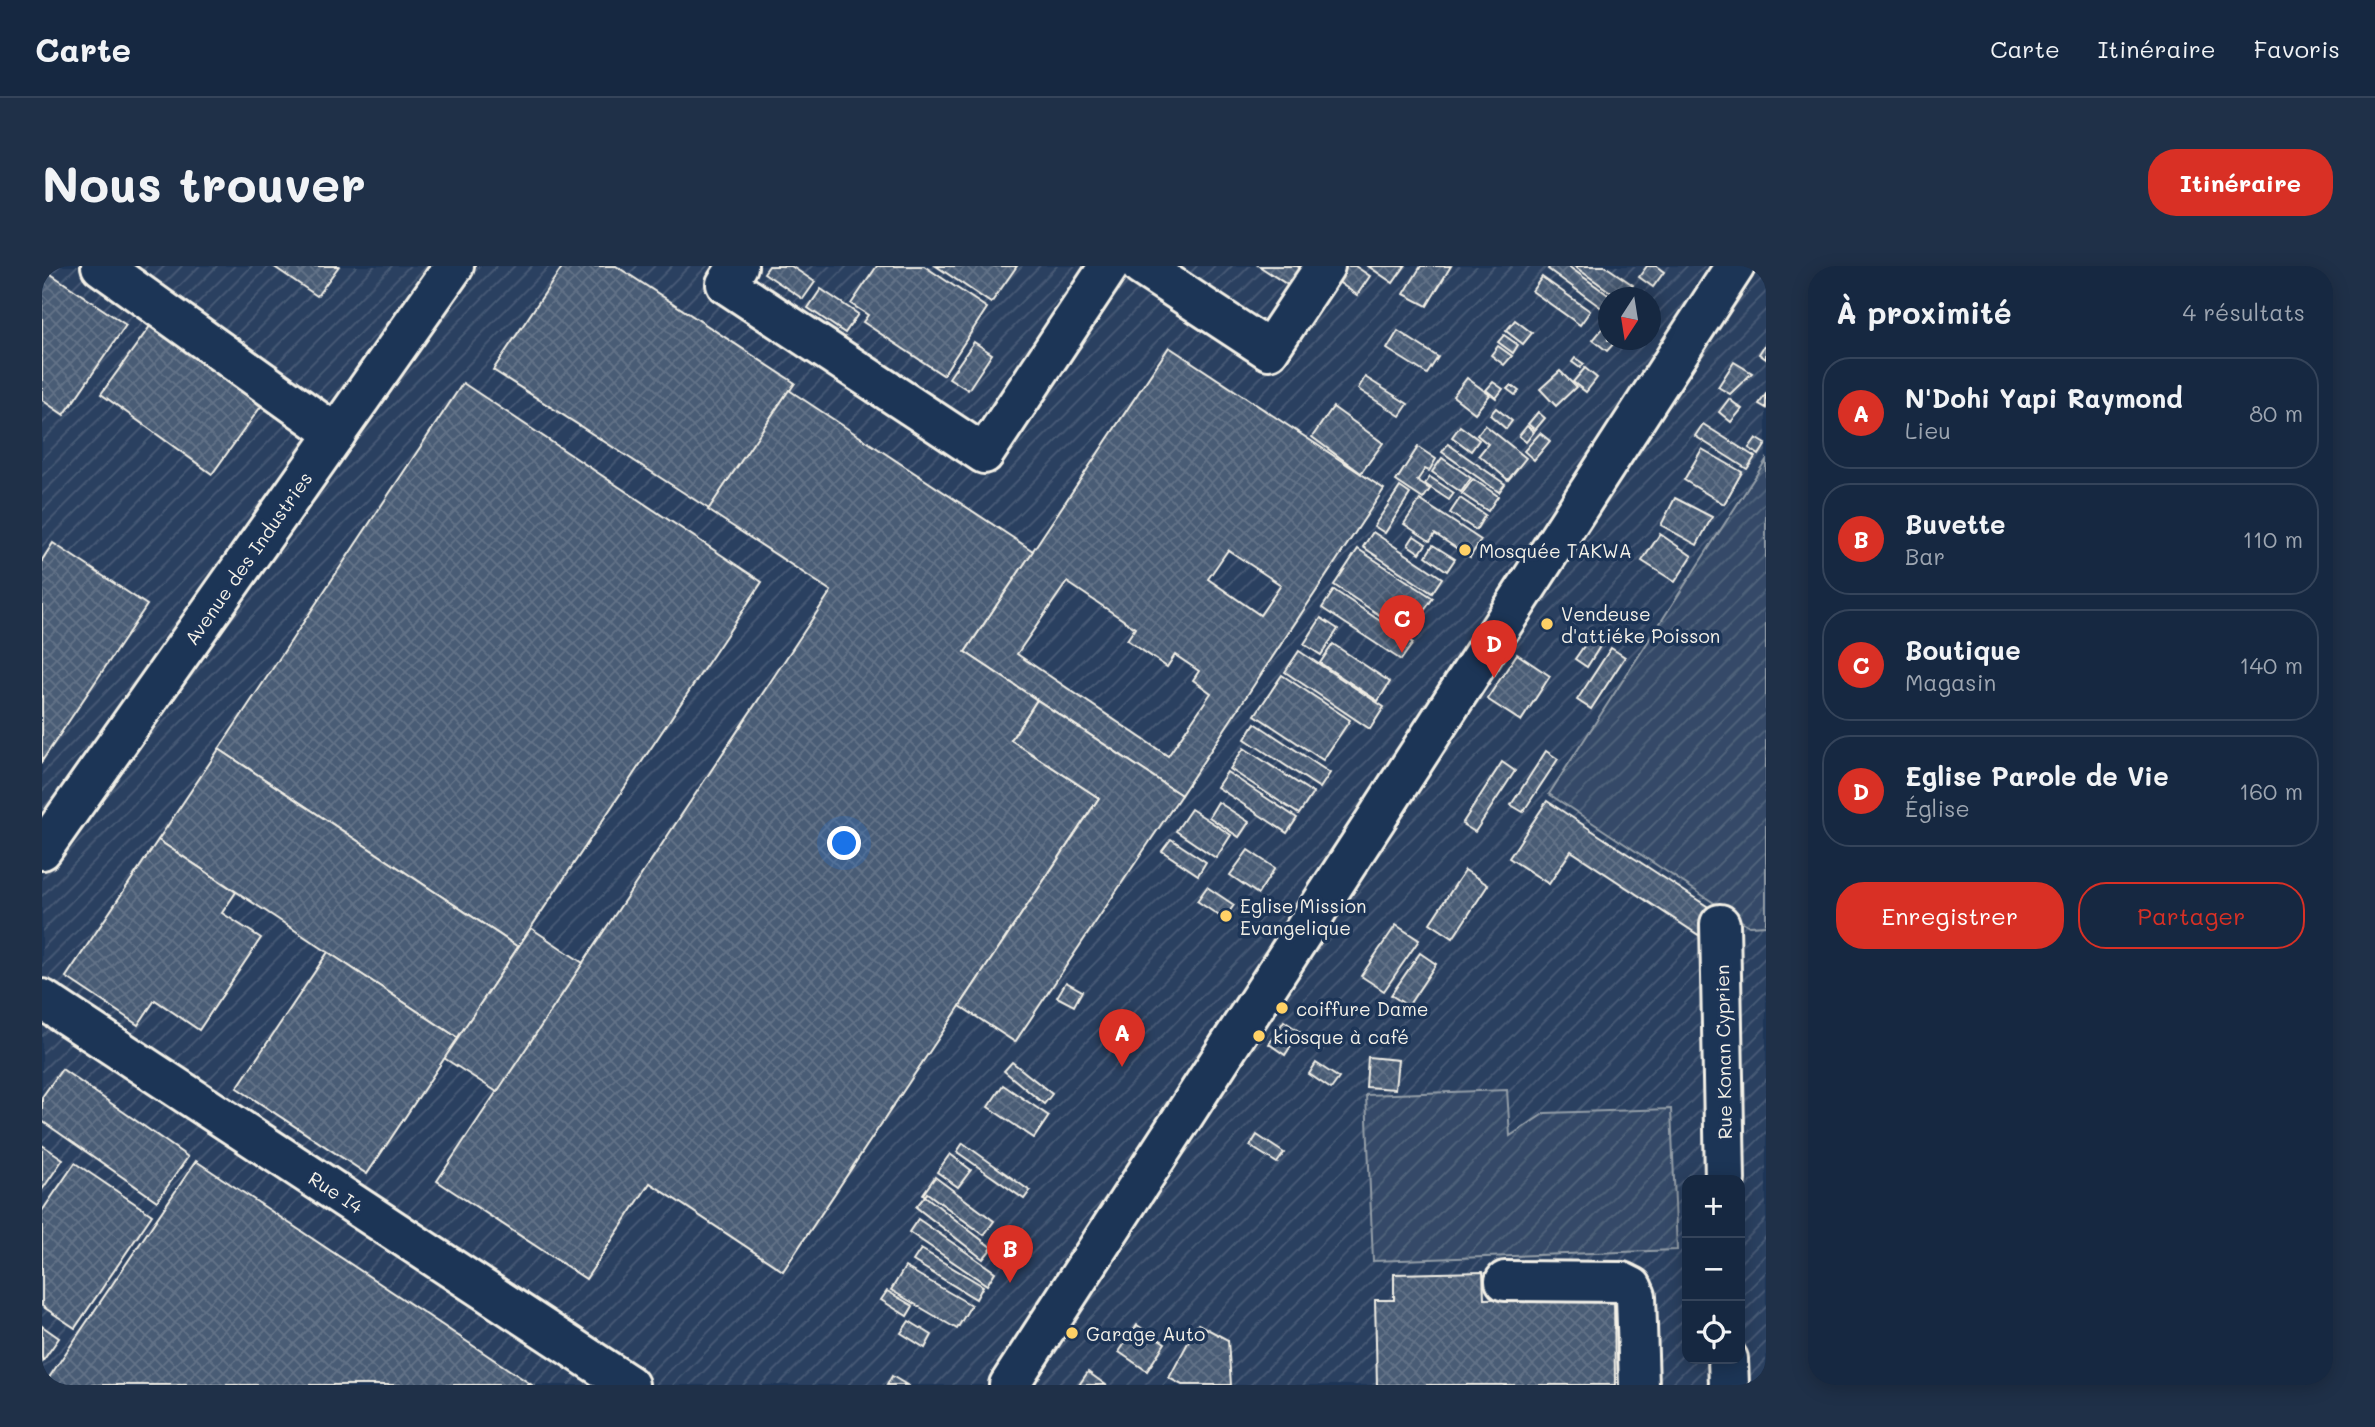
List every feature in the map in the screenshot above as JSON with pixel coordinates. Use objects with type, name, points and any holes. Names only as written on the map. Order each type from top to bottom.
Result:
[{"type":"street","points":[[100,266],[336,434]]},
{"type":"street","points":[[738,266],[726,284],[985,454],[1109,266]]},
{"type":"street","points":[[1141,266],[1269,350],[1325,266]]},
{"type":"street","points":[[1009,1385],[1735,266]]},
{"type":"street","name":"Avenue des Industries","points":[[42,850],[452,267]]},
{"type":"street","name":"Rue Konan Cyprien","points":[[1720,924],[1725,1175]]},
{"type":"street","name":"Rue I4","points":[[42,999],[629,1385]]},
{"type":"street","points":[[1505,1281],[1622,1282],[1632,1287],[1636,1296],[1639,1385]]},
{"type":"street","points":[[1728,1364],[1729,1385]]},
{"type":"shaded area","points":[[42,266],[1766,266],[1766,1385],[42,1385]]},
{"type":"shaded area","points":[[1766,460],[1766,925],[1749,926],[1549,794]]},
{"type":"shaded area","points":[[1507,1090],[1510,1136],[1545,1113],[1671,1109],[1677,1250],[1373,1261],[1366,1095]]},
{"type":"building","points":[[273,266],[339,266],[317,296]]},
{"type":"building","points":[[563,266],[616,266],[795,383],[709,509],[493,370]]},
{"type":"building","points":[[769,266],[791,266],[815,282],[803,299],[764,273]]},
{"type":"building","points":[[877,266],[924,266],[987,308],[943,375],[863,322],[868,315],[851,304]]},
{"type":"building","points":[[936,266],[1017,266],[991,303]]},
{"type":"building","points":[[1259,266],[1318,266],[1300,293]]},
{"type":"building","points":[[1347,266],[1355,266],[1370,276],[1357,295],[1337,281]]},
{"type":"building","points":[[1368,266],[1405,266],[1393,283]]},
{"type":"building","points":[[1421,266],[1451,266],[1427,306],[1404,294]]},
{"type":"building","points":[[1550,266],[1568,266],[1598,288],[1598,305],[1548,269]]},
{"type":"building","points":[[1574,266],[1605,266],[1633,285],[1604,287]]},
{"type":"building","points":[[1647,266],[1656,266],[1664,272],[1653,287],[1639,277]]},
{"type":"building","points":[[42,268],[126,325],[64,415],[42,400]]},
{"type":"building","points":[[1542,277],[1590,311],[1580,325],[1532,291]]},
{"type":"building","points":[[821,289],[858,314],[845,333],[808,308]]},
{"type":"building","points":[[1515,320],[1532,333],[1523,344],[1506,331]]},
{"type":"building","points":[[151,325],[262,405],[212,474],[101,394]]},
{"type":"building","points":[[1398,331],[1438,357],[1427,374],[1387,349]]},
{"type":"building","points":[[1504,335],[1518,345],[1513,353],[1498,342]]},
{"type":"building","points":[[974,342],[992,354],[968,390],[949,378]]},
{"type":"building","points":[[1766,343],[1766,359],[1759,354]]},
{"type":"building","points":[[1498,346],[1512,356],[1504,365],[1491,355]]},
{"type":"building","points":[[1169,347],[1384,489],[1181,795],[965,652]],"holes":[[[1228,550],[1281,585],[1260,615],[1208,579]],[[1067,582],[1135,628],[1127,640],[1167,667],[1175,655],[1199,671],[1193,680],[1211,693],[1168,756],[1017,654]]]},
{"type":"building","points":[[1575,358],[1584,364],[1580,368],[1572,362]]},
{"type":"building","points":[[1734,362],[1752,373],[1730,394],[1718,387]]},
{"type":"building","points":[[1585,368],[1597,378],[1586,392],[1573,382]]},
{"type":"building","points":[[1560,371],[1576,387],[1556,406],[1540,389]]},
{"type":"building","points":[[1365,377],[1408,404],[1400,416],[1358,389]]},
{"type":"building","points":[[1467,378],[1490,395],[1475,413],[1453,396]]},
{"type":"building","points":[[1493,382],[1503,389],[1496,398],[1486,390]]},
{"type":"building","points":[[463,383],[762,582],[518,947],[219,749]]},
{"type":"building","points":[[1511,385],[1519,391],[1515,395],[1507,389]]},
{"type":"building","points":[[789,390],[1033,551],[965,652],[1037,700],[1011,740],[1099,798],[783,1271],[650,1183],[586,1279],[437,1181],[831,591],[708,510]]},
{"type":"building","points":[[1766,394],[1766,408],[1759,404]]},
{"type":"building","points":[[1729,399],[1742,409],[1731,422],[1719,412]]},
{"type":"building","points":[[1333,407],[1383,443],[1361,473],[1312,437]]},
{"type":"building","points":[[1496,408],[1512,421],[1506,429],[1490,415]]},
{"type":"building","points":[[1538,412],[1545,418],[1535,430],[1528,424]]},
{"type":"building","points":[[1703,424],[1755,457],[1747,469],[1695,436]]},
{"type":"building","points":[[1485,425],[1526,458],[1508,480],[1479,455],[1488,444],[1477,435]]},
{"type":"building","points":[[1460,426],[1479,440],[1471,451],[1452,437]]},
{"type":"building","points":[[1527,426],[1534,432],[1526,442],[1519,436]]},
{"type":"building","points":[[1540,433],[1550,441],[1534,460],[1524,451]]},
{"type":"building","points":[[1756,438],[1766,444],[1759,455],[1749,448]]},
{"type":"building","points":[[1448,444],[1505,484],[1499,492],[1442,452]]},
{"type":"building","points":[[1418,447],[1436,459],[1429,471],[1425,469],[1417,481],[1430,489],[1423,499],[1396,481]]},
{"type":"building","points":[[1702,449],[1742,472],[1724,504],[1684,480]]},
{"type":"building","points":[[1442,458],[1471,478],[1461,492],[1432,472]]},
{"type":"building","points":[[1430,477],[1454,493],[1449,500],[1425,484]]},
{"type":"building","points":[[1473,479],[1498,496],[1488,511],[1462,494]]},
{"type":"building","points":[[1400,487],[1410,494],[1385,533],[1374,526]]},
{"type":"building","points":[[1460,498],[1485,515],[1476,530],[1450,513]]},
{"type":"building","points":[[1675,498],[1712,517],[1697,545],[1661,525]]},
{"type":"building","points":[[1420,500],[1481,540],[1470,557],[1435,534],[1430,541],[1404,524]]},
{"type":"building","points":[[1373,532],[1442,578],[1432,593],[1363,547]]},
{"type":"building","points":[[1660,534],[1692,556],[1675,582],[1642,561]]},
{"type":"building","points":[[1414,536],[1426,544],[1420,553],[1408,545]]},
{"type":"building","points":[[53,543],[147,605],[42,761],[42,560]]},
{"type":"building","points":[[1433,545],[1455,559],[1447,571],[1426,556]]},
{"type":"building","points":[[1358,549],[1433,598],[1408,634],[1334,585]]},
{"type":"building","points":[[1334,590],[1413,643],[1401,660],[1322,608]]},
{"type":"building","points":[[1321,618],[1338,629],[1321,655],[1304,644]]},
{"type":"building","points":[[1593,633],[1604,640],[1587,667],[1575,659]]},
{"type":"building","points":[[1333,644],[1390,682],[1378,701],[1320,663]]},
{"type":"building","points":[[1611,648],[1625,657],[1591,709],[1577,700]]},
{"type":"building","points":[[1299,651],[1384,707],[1370,729],[1285,672]]},
{"type":"building","points":[[1517,654],[1550,676],[1521,721],[1487,699]]},
{"type":"building","points":[[1282,675],[1350,720],[1323,760],[1255,715]]},
{"type":"building","points":[[1037,700],[1181,795],[1015,1042],[960,1006],[1099,798],[1011,740]]},
{"type":"building","points":[[1255,723],[1330,773],[1320,788],[1245,739]]},
{"type":"building","points":[[1244,748],[1313,793],[1299,814],[1230,769]]},
{"type":"building","points":[[219,749],[518,947],[458,1038],[158,840]]},
{"type":"building","points":[[1546,751],[1558,759],[1523,812],[1511,805]]},
{"type":"building","points":[[1502,762],[1515,771],[1475,832],[1462,824]]},
{"type":"building","points":[[1227,772],[1297,818],[1287,833],[1217,787]]},
{"type":"building","points":[[1547,801],[1716,912],[1700,936],[1571,851],[1549,884],[1509,858]]},
{"type":"building","points":[[1218,802],[1249,822],[1239,837],[1209,817]]},
{"type":"building","points":[[1191,809],[1231,835],[1216,858],[1176,831]]},
{"type":"building","points":[[1171,839],[1206,862],[1198,875],[1162,851]]},
{"type":"building","points":[[158,840],[236,892],[222,913],[261,938],[199,1030],[155,1000],[138,1025],[66,977]]},
{"type":"building","points":[[1248,850],[1275,868],[1258,894],[1230,875]]},
{"type":"building","points":[[1465,870],[1488,885],[1453,938],[1430,923]]},
{"type":"building","points":[[1207,887],[1234,905],[1224,919],[1197,901]]},
{"type":"building","points":[[1396,925],[1419,940],[1384,991],[1361,976]]},
{"type":"building","points":[[531,928],[583,963],[497,1092],[444,1058]]},
{"type":"building","points":[[328,952],[458,1038],[367,1174],[237,1088]]},
{"type":"building","points":[[1420,953],[1436,964],[1408,1006],[1391,995]]},
{"type":"building","points":[[1066,982],[1082,991],[1074,1006],[1057,997]]},
{"type":"building","points":[[1284,1021],[1300,1032],[1285,1055],[1269,1044]]},
{"type":"building","points":[[1368,1057],[1398,1060],[1395,1089],[1366,1087]]},
{"type":"building","points":[[1012,1062],[1052,1094],[1044,1104],[1004,1071]]},
{"type":"building","points":[[1316,1063],[1339,1078],[1331,1089],[1309,1074]]},
{"type":"building","points":[[62,1069],[188,1157],[157,1201],[42,1121],[42,1097]]},
{"type":"building","points":[[1003,1085],[1049,1116],[1034,1138],[988,1107]]},
{"type":"building","points":[[1257,1135],[1284,1153],[1277,1163],[1250,1146]]},
{"type":"building","points":[[963,1143],[1030,1191],[1024,1199],[957,1152]]},
{"type":"building","points":[[42,1145],[63,1159],[42,1190]]},
{"type":"building","points":[[950,1154],[971,1170],[958,1187],[937,1172]]},
{"type":"building","points":[[196,1161],[532,1385],[44,1385]]},
{"type":"building","points":[[75,1163],[152,1215],[75,1328],[42,1306],[42,1211]]},
{"type":"building","points":[[935,1177],[994,1221],[984,1235],[927,1193],[925,1196],[923,1194]]},
{"type":"building","points":[[925,1196],[992,1248],[983,1259],[916,1207]]},
{"type":"building","points":[[918,1219],[995,1272],[987,1285],[909,1232]]},
{"type":"building","points":[[921,1249],[983,1286],[976,1299],[913,1261]]},
{"type":"building","points":[[905,1267],[971,1305],[957,1329],[891,1290]]},
{"type":"building","points":[[1483,1272],[1484,1299],[1614,1297],[1615,1385],[1377,1385],[1375,1300],[1394,1300],[1394,1274]]},
{"type":"building","points":[[887,1291],[913,1306],[907,1316],[881,1300]]},
{"type":"building","points":[[909,1321],[932,1335],[925,1348],[901,1333]]},
{"type":"building","points":[[1198,1324],[1228,1340],[1231,1385],[1182,1385],[1169,1378]]},
{"type":"building","points":[[1137,1325],[1165,1343],[1147,1371],[1119,1352]]},
{"type":"building","points":[[42,1326],[59,1338],[42,1362]]},
{"type":"building","points":[[1088,1372],[1106,1385],[1079,1385]]},
{"type":"building","points":[[892,1376],[907,1385],[887,1385]]},
{"type":"place","name":"Mosquée TAKWA","points":[[1465,550]]},
{"type":"place","name":"Vendeuse d'attiéke Poisson","points":[[1547,624]]},
{"type":"place","name":"Boutique","points":[[1402,653]]},
{"type":"place","name":"Eglise Parole de Vie","points":[[1494,678]]},
{"type":"place","name":"Eglise Mission Evangelique","points":[[1226,916]]},
{"type":"place","name":"coiffure Dame","points":[[1282,1008]]},
{"type":"place","name":"kiosque à café","points":[[1259,1036]]},
{"type":"place","name":"N'Dohi Yapi Raymond","points":[[1122,1067]]},
{"type":"place","name":"Buvette","points":[[1010,1283]]},
{"type":"place","name":"Garage Auto","points":[[1072,1333]]}]
